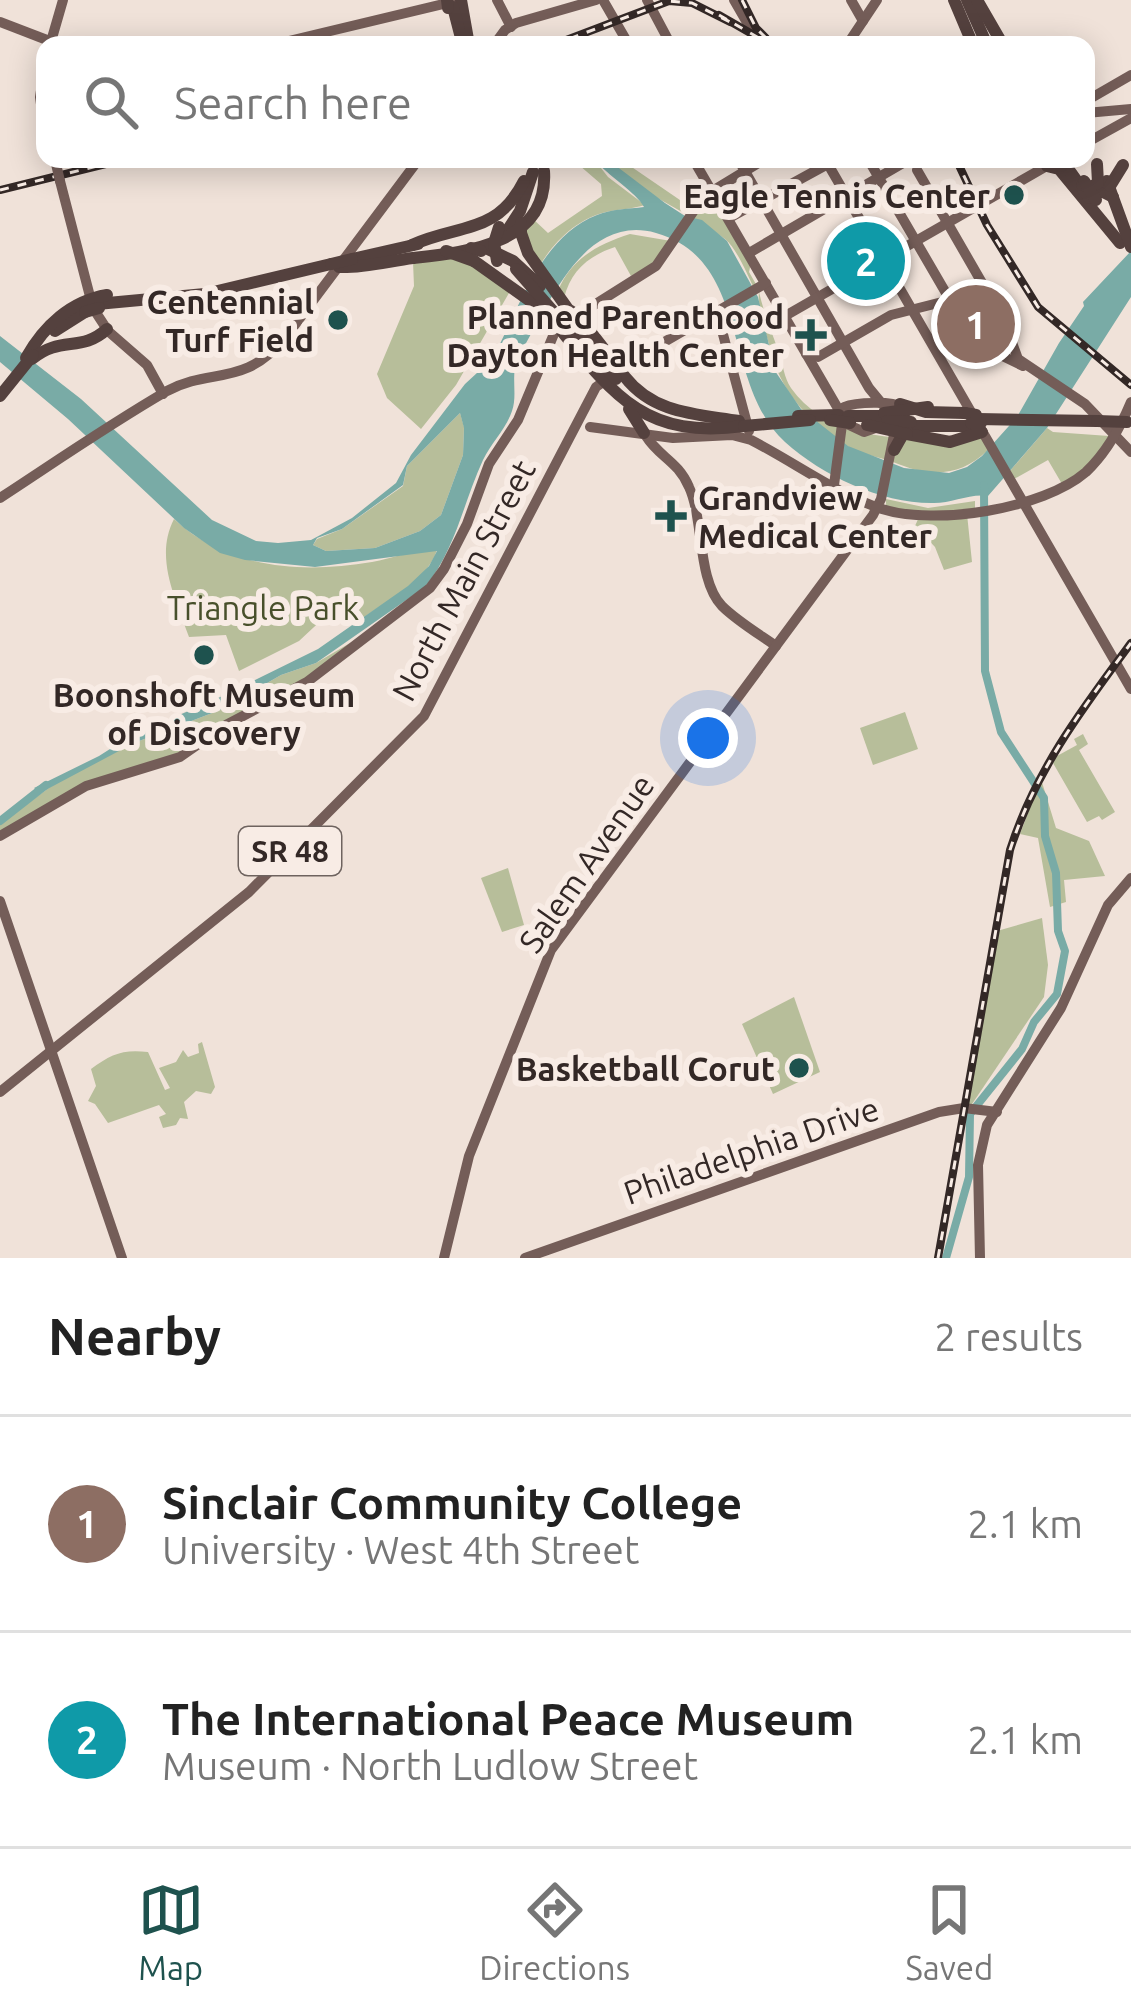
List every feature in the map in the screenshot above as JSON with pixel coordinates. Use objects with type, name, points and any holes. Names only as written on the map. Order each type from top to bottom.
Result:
[{"type":"highway","points":[[966,0],[988,36]]},
{"type":"highway","points":[[966,0],[972,36]]},
{"type":"highway","points":[[452,3],[461,36]]},
{"type":"highway","points":[[1087,196],[1098,183],[1096,164]]},
{"type":"highway","points":[[1123,165],[1110,180],[1108,204],[1128,249]]},
{"type":"highway","points":[[532,168],[499,227],[496,262],[565,318],[611,372],[644,395],[674,411],[740,426]]},
{"type":"highway","points":[[105,330],[87,343],[74,339],[70,326],[90,304],[234,290],[465,231],[489,220],[514,199],[532,168]]},
{"type":"highway","points":[[533,168],[541,186],[522,222],[528,253],[587,352],[650,406],[697,423],[740,426]]},
{"type":"highway","points":[[340,266],[480,250],[529,221],[541,200],[533,168]]},
{"type":"highway","points":[[1059,168],[1087,196],[1108,204],[1128,249]]},
{"type":"highway","points":[[1066,168],[1087,196]]},
{"type":"highway","points":[[407,249],[442,245],[480,250],[565,318]]},
{"type":"highway","points":[[407,249],[480,250],[513,275],[540,286],[611,372],[655,414],[705,428]]},
{"type":"highway","points":[[4,387],[58,323],[90,304],[234,290]]},
{"type":"highway","points":[[32,353],[60,343],[89,344],[105,330]]},
{"type":"highway","points":[[611,372],[621,399],[650,438]]},
{"type":"highway","points":[[621,399],[662,423],[692,430],[926,412],[983,421]]},
{"type":"highway","points":[[875,416],[867,425],[875,416],[928,407],[983,421]]},
{"type":"highway","points":[[875,416],[1119,430]]},
{"type":"highway","points":[[875,416],[893,450]]},
{"type":"main road","points":[[56,36],[64,0]]},
{"type":"main road","points":[[497,0],[511,27]]},
{"type":"main road","points":[[503,36],[528,19],[600,0],[624,36]]},
{"type":"main road","points":[[645,0],[666,36]]},
{"type":"main road","points":[[734,0],[755,36]]},
{"type":"main road","points":[[851,0],[860,20]]},
{"type":"main road","points":[[852,36],[877,0]]},
{"type":"main road","points":[[311,36],[452,3]]},
{"type":"main road","points":[[0,22],[36,37]]},
{"type":"main road","points":[[1095,95],[1130,76]]},
{"type":"main road","points":[[1095,112],[1131,111]]},
{"type":"main road","points":[[1095,137],[1131,111]]},
{"type":"main road","points":[[55,168],[90,304],[105,330],[150,368],[164,394]]},
{"type":"main road","points":[[0,498],[164,394],[188,383],[241,371],[272,352],[412,168]]},
{"type":"main road","points":[[699,168],[749,253],[763,288],[812,356],[830,392],[875,416]]},
{"type":"main road","points":[[742,168],[842,342],[875,416]]},
{"type":"main road","points":[[0,838],[86,786],[180,758],[226,725],[307,682],[430,589],[464,528],[489,464],[521,414],[556,329],[665,256],[694,209],[712,190],[750,168]]},
{"type":"main road","points":[[729,218],[818,168]]},
{"type":"main road","points":[[833,168],[912,310],[983,421],[1009,478],[1131,689]]},
{"type":"main road","points":[[873,168],[972,337],[1011,356],[1119,430],[1131,463]]},
{"type":"main road","points":[[749,253],[878,177],[902,168]]},
{"type":"main road","points":[[915,168],[1006,326],[1011,356]]},
{"type":"main road","points":[[784,316],[1048,168]]},
{"type":"main road","name":"North Main Street","points":[[0,1092],[249,892],[424,716],[578,420],[611,372],[763,288]]},
{"type":"main road","points":[[812,356],[891,315],[950,300]]},
{"type":"main road","points":[[717,313],[752,440]]},
{"type":"main road","points":[[832,482],[875,416]]},
{"type":"main road","points":[[578,420],[590,427],[650,438],[681,438],[740,426],[752,440],[876,510],[902,513],[917,522],[973,514],[1084,478],[1119,430]]},
{"type":"main road","points":[[650,438],[677,465],[692,494]]},
{"type":"main road","name":"Salem Avenue","points":[[444,1258],[469,1156],[551,950],[876,510],[893,450]]},
{"type":"main road","points":[[690,479],[704,558],[718,603],[776,646]]},
{"type":"main road","points":[[992,1111],[1060,1020],[1109,910],[1131,880]]},
{"type":"main road","points":[[982,1258],[979,1159],[992,1111],[1060,1008],[1108,905],[1131,880]]},
{"type":"main road","points":[[0,901],[122,1258]]},
{"type":"main road","name":"Philadelphia Drive","points":[[525,1258],[940,1112],[992,1111]]},
{"type":"green space","points":[[582,168],[601,168],[645,205],[585,220],[558,241],[538,268],[524,228],[532,218],[548,233],[602,196],[601,184]]},
{"type":"green space","points":[[616,168],[633,168],[696,211],[709,196],[751,263],[749,272],[757,286],[754,288],[725,239]]},
{"type":"green space","points":[[630,234],[671,241],[660,260],[631,276],[615,247],[597,255],[576,272],[564,298],[558,291],[578,261]]},
{"type":"green space","points":[[461,258],[513,286],[456,385],[421,429],[387,398],[377,374],[414,286],[413,262]]},
{"type":"green space","points":[[759,292],[787,380],[808,407],[853,430],[905,439],[982,438],[988,450],[966,466],[931,472],[849,447],[812,419],[784,384],[763,323]]},
{"type":"green space","points":[[460,413],[463,455],[441,515],[420,531],[375,548],[326,551],[313,545],[403,486],[407,466]]},
{"type":"green space","points":[[1047,428],[1109,436],[1090,465],[1062,484],[1048,460],[1014,479],[1009,472]]},
{"type":"green space","points":[[886,499],[928,508],[975,501],[975,512],[967,514],[972,562],[944,570],[935,547],[915,526],[919,517],[886,508]]},
{"type":"green space","name":"Triangle Park","points":[[174,519],[195,536],[242,558],[292,567],[345,566],[437,550],[413,583],[355,624],[328,614],[299,641],[239,671],[226,635],[189,637],[167,563]]},
{"type":"green space","points":[[350,643],[317,671],[172,758],[87,783],[0,834],[0,824],[61,779],[134,743],[220,710]]},
{"type":"green space","points":[[905,712],[918,749],[873,765],[860,728]]},
{"type":"green space","points":[[1083,734],[1088,744],[1079,750],[1115,812],[1087,822],[1053,763],[1077,745],[1074,739]]},
{"type":"green space","points":[[1041,779],[1056,828],[1089,841],[1105,876],[1064,880],[1066,902],[1050,907],[1038,838],[1020,834]]},
{"type":"green space","points":[[508,868],[524,925],[502,932],[481,878]]},
{"type":"green space","points":[[1042,918],[1048,965],[1044,997],[970,1107],[966,1105],[997,931]]},
{"type":"green space","points":[[794,997],[820,1072],[773,1094],[742,1024]]},
{"type":"green space","points":[[202,1042],[215,1087],[211,1094],[196,1091],[184,1102],[188,1119],[180,1118],[176,1125],[163,1128],[159,1117],[166,1114],[159,1105],[108,1123],[88,1101],[96,1086],[91,1069],[111,1056],[148,1052],[165,1090],[170,1088],[159,1068],[176,1062],[183,1050],[188,1057],[199,1053]]},
{"type":"water","points":[[604,168],[619,168],[727,241],[758,297],[775,371],[801,409],[848,446],[904,468],[949,473],[982,456],[1017,417],[1083,302],[1131,251],[1131,297],[1047,428],[988,496],[914,502],[854,486],[785,442],[765,418],[752,389],[722,296],[707,269],[686,247],[656,233],[630,230],[607,237],[570,270],[518,357],[509,418],[483,460],[452,541],[425,587],[316,663],[281,675],[220,710],[134,743],[40,793],[34,788],[132,735],[318,649],[408,586],[437,551],[315,567],[220,553],[184,528],[0,362],[0,336],[81,399],[212,520],[256,541],[311,540],[352,518],[396,483],[411,455],[465,384],[490,361],[491,357],[483,356],[497,350],[536,272],[562,238],[597,215],[644,207]],"holes":[[[460,413],[463,455],[441,515],[420,531],[375,548],[326,551],[313,545],[317,538],[342,529],[403,485],[407,466]]]},
{"type":"waterway","points":[[946,1258],[969,1177],[970,1114],[1022,1049],[1034,1022],[1057,994],[1065,951],[1058,931],[1056,873],[1045,836],[1044,798],[1001,732],[985,671],[984,485]]},
{"type":"waterway","points":[[0,821],[46,785]]},
{"type":"railway","points":[[742,0],[764,36]]},
{"type":"railway","points":[[577,36],[669,1],[692,3],[730,22]]},
{"type":"railway","points":[[719,15],[755,36]]},
{"type":"railway","points":[[0,190],[89,168]]},
{"type":"railway","points":[[960,168],[987,225],[1038,307],[1131,385]]},
{"type":"railway","points":[[938,1258],[1010,850],[1046,767],[1131,643]]},
{"type":"place","name":"Eagle Tennis Center","points":[[1014,195]]},
{"type":"place","name":"The International Peace Museum","points":[[866,261]]},
{"type":"place","name":"Centennial Turf Field","points":[[338,320]]},
{"type":"place","name":"Sinclair Community College","points":[[976,324]]},
{"type":"place","name":"Planned Parenthood Dayton Health Center","points":[[811,335]]},
{"type":"place","name":"Grandview Medical Center","points":[[671,516]]},
{"type":"place","name":"Boonshoft Museum of Discovery","points":[[204,655]]},
{"type":"place","name":"Basketball Corut","points":[[799,1068]]}]
